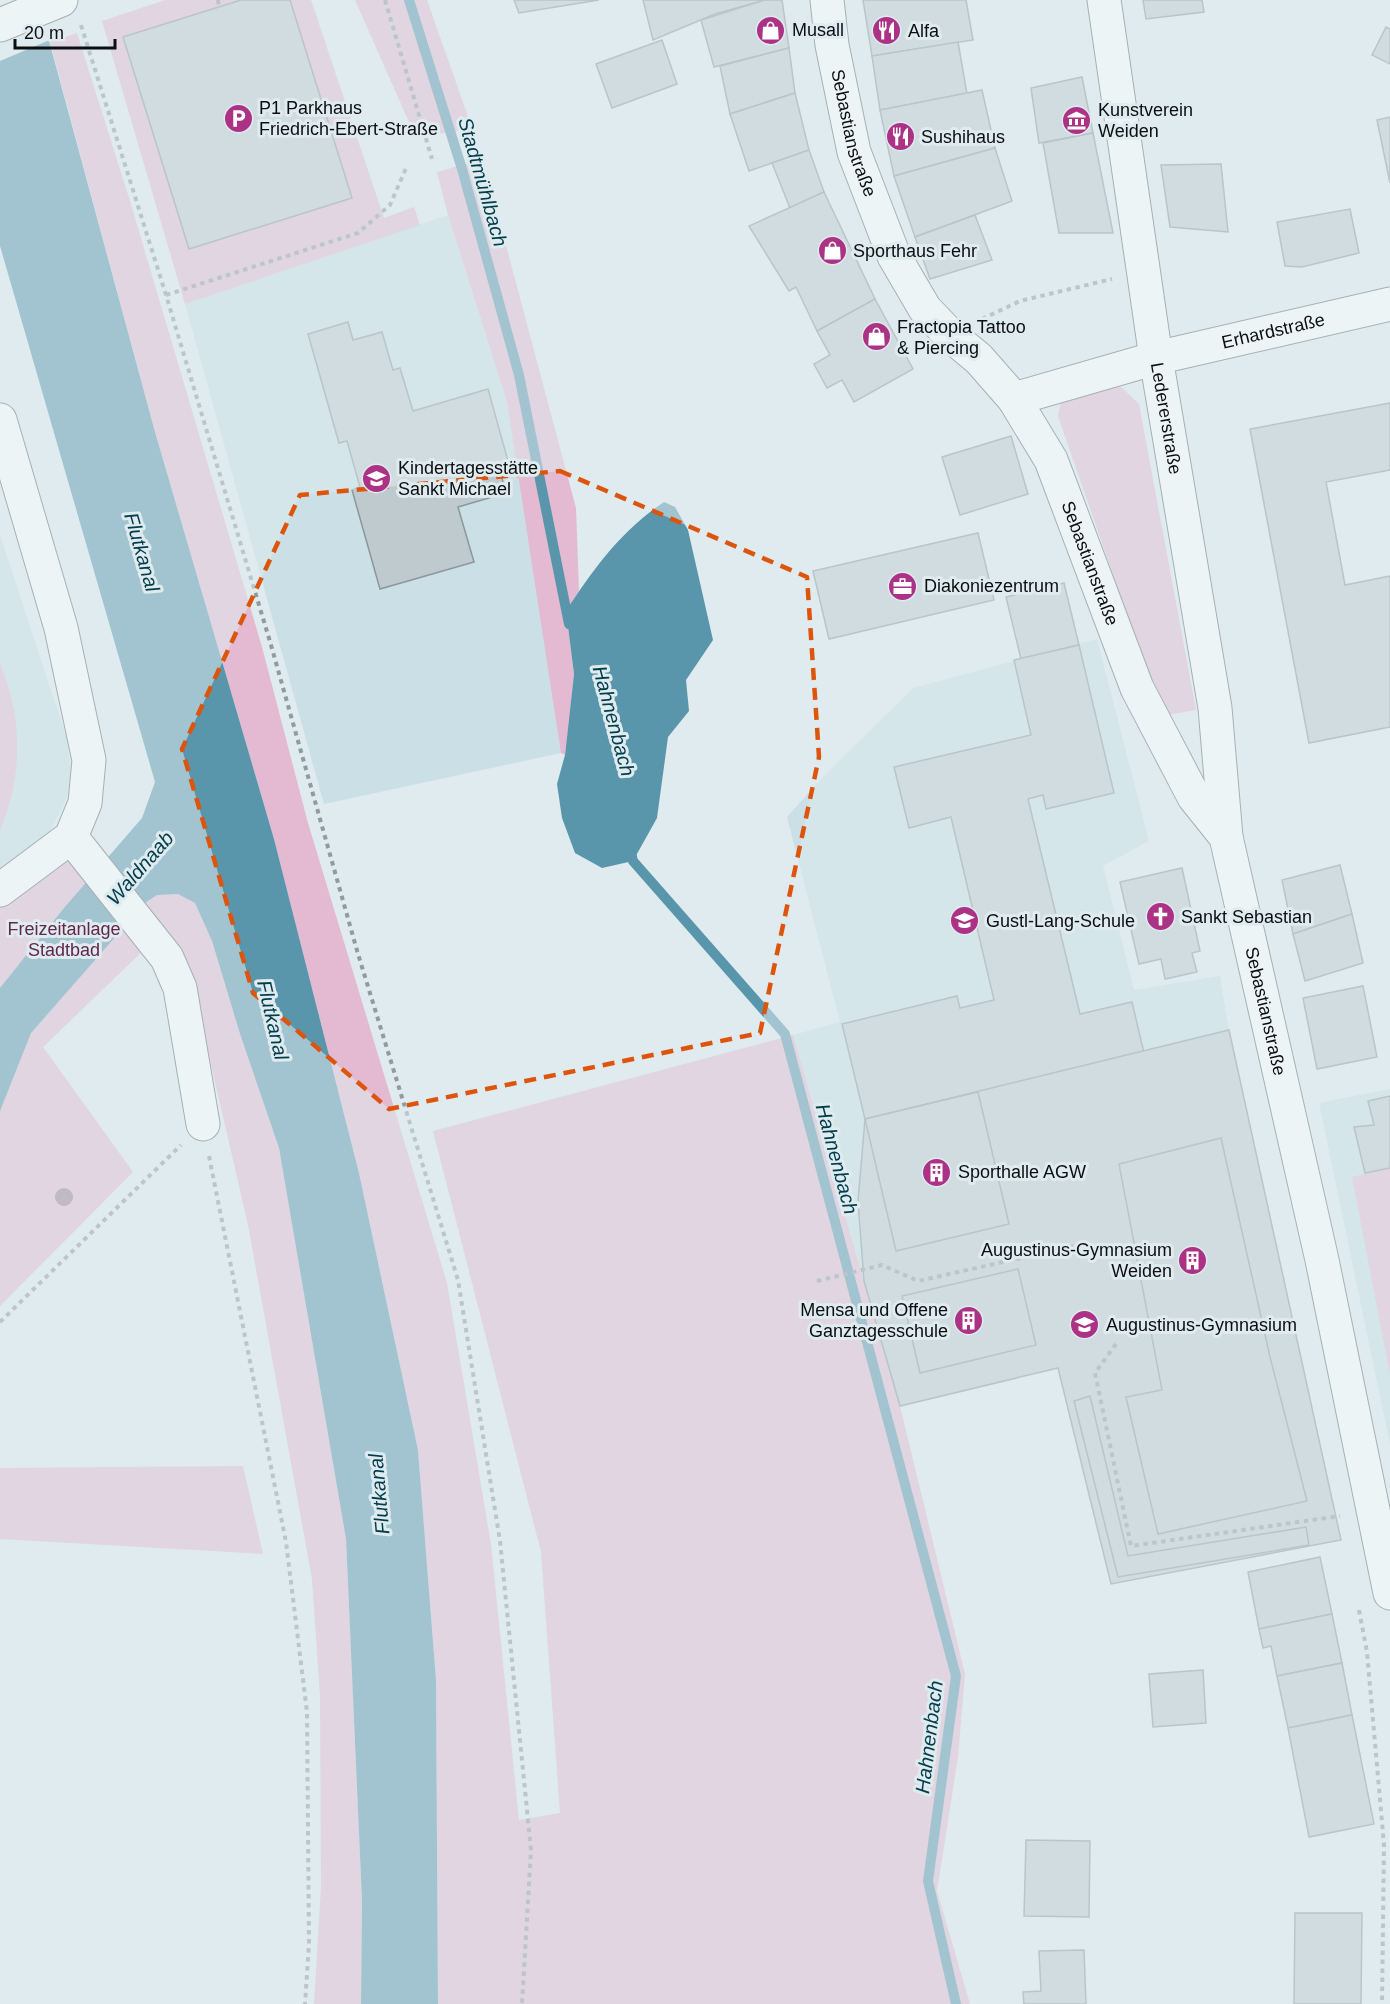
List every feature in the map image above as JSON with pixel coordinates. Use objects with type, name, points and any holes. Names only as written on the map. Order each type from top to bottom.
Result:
[{"type":"street","name":"Sebastianstraße","points":[[827,0],[832,45],[854,152],[894,256],[925,309],[949,334],[979,359],[1014,399],[1051,460],[1137,688],[1194,797],[1226,837],[1322,1260],[1390,1593]]},
{"type":"street","name":"Ledererstraße","points":[[1104,0],[1156,358],[1215,708],[1226,837]]},
{"type":"street","points":[[0,25],[65,8]]},
{"type":"street","name":"Erhardstraße","points":[[1156,358],[1390,304]]},
{"type":"street","points":[[1014,399],[1156,358]]},
{"type":"street","points":[[0,420],[61,628],[89,760],[85,803],[71,837],[0,890]]},
{"type":"street","points":[[71,837],[167,958],[180,988],[203,1124]]},
{"type":"path","points":[[218,0],[219,7]]},
{"type":"path","points":[[385,0],[432,159]]},
{"type":"path","points":[[65,8],[166,295],[271,645],[358,954],[458,1280],[500,1541],[531,1850],[522,2004]]},
{"type":"path","points":[[166,295],[358,233],[390,205],[407,166]]},
{"type":"path","points":[[949,334],[1020,301],[1143,271]]},
{"type":"path","points":[[0,1322],[203,1124]]},
{"type":"path","points":[[203,1124],[286,1542],[307,1712],[309,1944],[305,2004]]},
{"type":"path","points":[[817,1281],[882,1265],[918,1281],[1088,1243]]},
{"type":"path","points":[[1116,1344],[1095,1373],[1131,1546],[1373,1511]]},
{"type":"path","points":[[1359,1606],[1367,1652],[1384,1845],[1382,2004]]},
{"type":"highlighted area","points":[[560,471],[807,577],[819,757],[760,1033],[389,1109],[253,993],[182,749],[300,495]]},
{"type":"shaded area","name":"Kindertagesstätte Sankt Michael","points":[[448,215],[507,402],[533,554],[561,753],[324,804],[185,304]]},
{"type":"shaded area","points":[[0,535],[67,739],[72,784],[61,811],[40,848],[0,876]]},
{"type":"shaded area","name":"Gustl-Lang-Schule","points":[[1097,639],[1149,841],[1103,866],[1134,990],[1220,976],[1229,1030],[865,1119],[858,1201],[864,1281],[793,1035],[840,1022],[787,817],[822,778],[913,688]]},
{"type":"shaded area","points":[[1390,1089],[1390,1444],[1319,1103]]},
{"type":"green space","name":"P1 Parkhaus Friedrich-Ebert-Straße","points":[[165,0],[311,0],[384,218],[414,207],[420,225],[185,304],[102,21]]},
{"type":"green space","points":[[355,0],[427,0],[472,128],[416,138]]},
{"type":"green space","points":[[77,33],[130,201],[262,647],[308,823],[447,1283],[491,1544],[519,1820],[560,1813],[541,1552],[433,1131],[793,1035],[900,1406],[965,1674],[958,1757],[937,1891],[970,2004],[438,2004],[436,1680],[418,1450],[359,1173],[274,839],[155,432],[50,42]]},
{"type":"green space","points":[[483,159],[576,508],[579,591],[566,611],[574,674],[565,755],[561,753],[507,402],[448,215],[437,172]]},
{"type":"green space","points":[[1096,386],[1121,387],[1139,404],[1196,710],[1162,716],[1058,416],[1062,397]]},
{"type":"green space","points":[[0,664],[13,705],[17,747],[13,789],[0,830]]},
{"type":"green space","name":"Freizeitanlage Stadtbad","points":[[69,862],[80,866],[147,947],[43,1047],[133,1172],[0,1306],[0,900],[51,863]]},
{"type":"green space","points":[[178,893],[195,903],[212,941],[240,1034],[279,1148],[346,1539],[362,1901],[361,2004],[314,2004],[321,1887],[320,1696],[312,1579],[248,1225],[189,969],[145,903],[157,895]]},
{"type":"green space","points":[[1390,1168],[1390,1375],[1352,1177]]},
{"type":"green space","points":[[243,1466],[263,1554],[0,1539],[0,1468]]},
{"type":"water","points":[[0,0],[38,0],[155,432],[274,839],[359,1173],[418,1450],[436,1680],[438,2004],[361,2004],[362,1901],[346,1539],[279,1148],[240,1034],[212,941],[195,903],[178,894],[157,895],[145,903],[31,1033],[0,1111],[0,988],[64,908],[142,818],[155,782],[0,246]]},
{"type":"water","points":[[664,502],[675,507],[688,530],[713,640],[686,680],[689,711],[668,737],[657,818],[633,861],[602,868],[575,853],[562,818],[557,784],[565,755],[574,674],[566,611],[609,551],[634,525]]},
{"type":"pier","points":[[0,0],[41,0],[52,39],[0,61]]},
{"type":"building","name":"P1 Parkhaus Friedrich-Ebert-Straße","points":[[241,0],[290,0],[352,198],[189,249],[123,37]]},
{"type":"building","points":[[514,0],[599,0],[519,13]]},
{"type":"building","points":[[643,0],[765,0],[715,14],[653,40]]},
{"type":"building","points":[[765,0],[782,0],[789,48],[714,67],[701,20]]},
{"type":"building","points":[[863,0],[966,0],[973,40],[872,56]]},
{"type":"building","points":[[1143,0],[1202,0],[1204,12],[1146,19]]},
{"type":"building","points":[[1386,27],[1390,29],[1390,64],[1372,55]]},
{"type":"building","points":[[662,40],[677,84],[612,108],[596,64]]},
{"type":"building","points":[[958,42],[967,94],[880,110],[872,56]]},
{"type":"building","points":[[789,48],[795,93],[730,114],[720,66]]},
{"type":"building","points":[[1082,77],[1093,133],[1039,143],[1031,88]]},
{"type":"building","points":[[982,90],[995,148],[894,176],[880,110]]},
{"type":"building","points":[[795,93],[809,150],[749,171],[730,114]]},
{"type":"building","points":[[1390,117],[1390,183],[1377,120]]},
{"type":"building","points":[[1093,133],[1113,233],[1059,233],[1043,143]]},
{"type":"building","points":[[995,148],[1012,201],[915,237],[894,176]]},
{"type":"building","points":[[809,150],[824,192],[790,208],[772,163]]},
{"type":"building","points":[[1221,164],[1228,232],[1170,227],[1161,165]]},
{"type":"building","points":[[824,192],[875,299],[817,331],[796,287],[789,291],[749,226]]},
{"type":"building","points":[[1350,209],[1359,253],[1302,267],[1285,266],[1277,222]]},
{"type":"building","points":[[975,215],[992,260],[930,279],[915,237]]},
{"type":"building","points":[[875,299],[913,369],[854,402],[842,380],[827,388],[814,364],[830,355],[817,331]]},
{"type":"building","points":[[348,322],[353,340],[382,332],[393,370],[400,368],[413,411],[488,389],[508,461],[498,464],[506,493],[458,507],[474,562],[380,589],[352,490],[360,487],[347,441],[339,443],[308,334]]},
{"type":"building","points":[[1390,403],[1390,470],[1326,482],[1345,585],[1390,576],[1390,727],[1309,743],[1250,429]]},
{"type":"building","points":[[1011,436],[1028,494],[960,515],[942,457]]},
{"type":"building","name":"Diakoniezentrum","points":[[978,533],[994,600],[829,639],[813,571]]},
{"type":"building","points":[[1064,583],[1079,645],[1021,659],[1006,597]]},
{"type":"building","points":[[1079,645],[1114,793],[1046,809],[1043,795],[1028,799],[1080,1014],[1132,1002],[1144,1053],[865,1119],[842,1024],[957,996],[960,1008],[994,1000],[951,817],[909,828],[894,767],[1031,735],[1014,660]]},
{"type":"building","points":[[1340,865],[1352,914],[1293,934],[1282,880]]},
{"type":"building","name":"Sankt Sebastian","points":[[1182,868],[1200,951],[1192,953],[1197,972],[1165,979],[1161,959],[1139,964],[1120,882]]},
{"type":"building","points":[[1352,914],[1363,963],[1305,981],[1293,934]]},
{"type":"building","points":[[1363,986],[1377,1057],[1317,1069],[1303,998]]},
{"type":"building","name":"Augustinus-Gymnasium","points":[[1229,1030],[1341,1540],[1111,1584],[1058,1368],[900,1406],[864,1281],[858,1201],[865,1119]]},
{"type":"building","name":"Sporthalle AGW","points":[[978,1092],[1009,1224],[896,1251],[865,1119]]},
{"type":"building","points":[[1390,1096],[1390,1168],[1365,1173],[1354,1127],[1374,1125],[1368,1101]]},
{"type":"building","name":"Augustinus-Gymnasium Weiden","points":[[1221,1138],[1270,1357],[1307,1501],[1158,1534],[1126,1397],[1162,1390],[1119,1164]]},
{"type":"building","name":"Mensa und Offene Ganztagesschule","points":[[1018,1269],[1036,1345],[920,1373],[902,1296]]},
{"type":"building","points":[[1090,1396],[1128,1556],[1306,1527],[1309,1545],[1118,1577],[1074,1401]]},
{"type":"building","points":[[1320,1557],[1332,1614],[1259,1629],[1248,1572]]},
{"type":"building","points":[[1332,1614],[1342,1663],[1277,1676],[1271,1646],[1263,1648],[1259,1629]]},
{"type":"building","points":[[1342,1663],[1352,1715],[1288,1728],[1277,1676]]},
{"type":"building","points":[[1203,1670],[1206,1723],[1153,1727],[1149,1674]]},
{"type":"building","points":[[1352,1715],[1374,1824],[1309,1837],[1288,1728]]},
{"type":"building","points":[[1026,1840],[1090,1841],[1089,1917],[1024,1916]]},
{"type":"building","points":[[1295,1913],[1362,1913],[1361,2004],[1294,2004]]},
{"type":"building","points":[[1084,1950],[1086,2004],[1024,2004],[1023,1992],[1041,1991],[1039,1951]]},
{"type":"waterway","name":"Stadtmühlbach","points":[[409,0],[462,169],[519,375],[569,624]]},
{"type":"waterway","name":"Hahnenbach","points":[[630,848],[633,861],[785,1034],[956,1676],[928,1881],[956,2004]]},
{"type":"place","name":"Musall","points":[[771,30]]},
{"type":"place","name":"Alfa","points":[[887,31]]},
{"type":"place","name":"P1 Parkhaus Friedrich-Ebert-Straße","points":[[238,118]]},
{"type":"place","name":"Kunstverein Weiden","points":[[1077,120]]},
{"type":"place","name":"Sushihaus","points":[[900,137]]},
{"type":"place","name":"Sporthaus Fehr","points":[[832,251]]},
{"type":"place","name":"Fractopia Tattoo & Piercing","points":[[876,337]]},
{"type":"place","name":"Kindertagesstätte Sankt Michael","points":[[377,478]]},
{"type":"place","name":"Diakoniezentrum","points":[[903,586]]},
{"type":"place","name":"Sankt Sebastian","points":[[1160,917]]},
{"type":"place","name":"Gustl-Lang-Schule","points":[[965,921]]},
{"type":"place","name":"Sporthalle AGW","points":[[937,1172]]},
{"type":"place","name":"Augustinus-Gymnasium Weiden","points":[[1193,1260]]},
{"type":"place","name":"Mensa und Offene Ganztagesschule","points":[[969,1320]]},
{"type":"place","name":"Augustinus-Gymnasium","points":[[1085,1325]]},
{"type":"water label","name":"Flutkanal","points":[[142,552]]},
{"type":"water label","name":"Waldnaab","points":[[140,868]]},
{"type":"water label","name":"Flutkanal","points":[[273,1020]]},
{"type":"water label","name":"Flutkanal","points":[[379,1494]]}]
